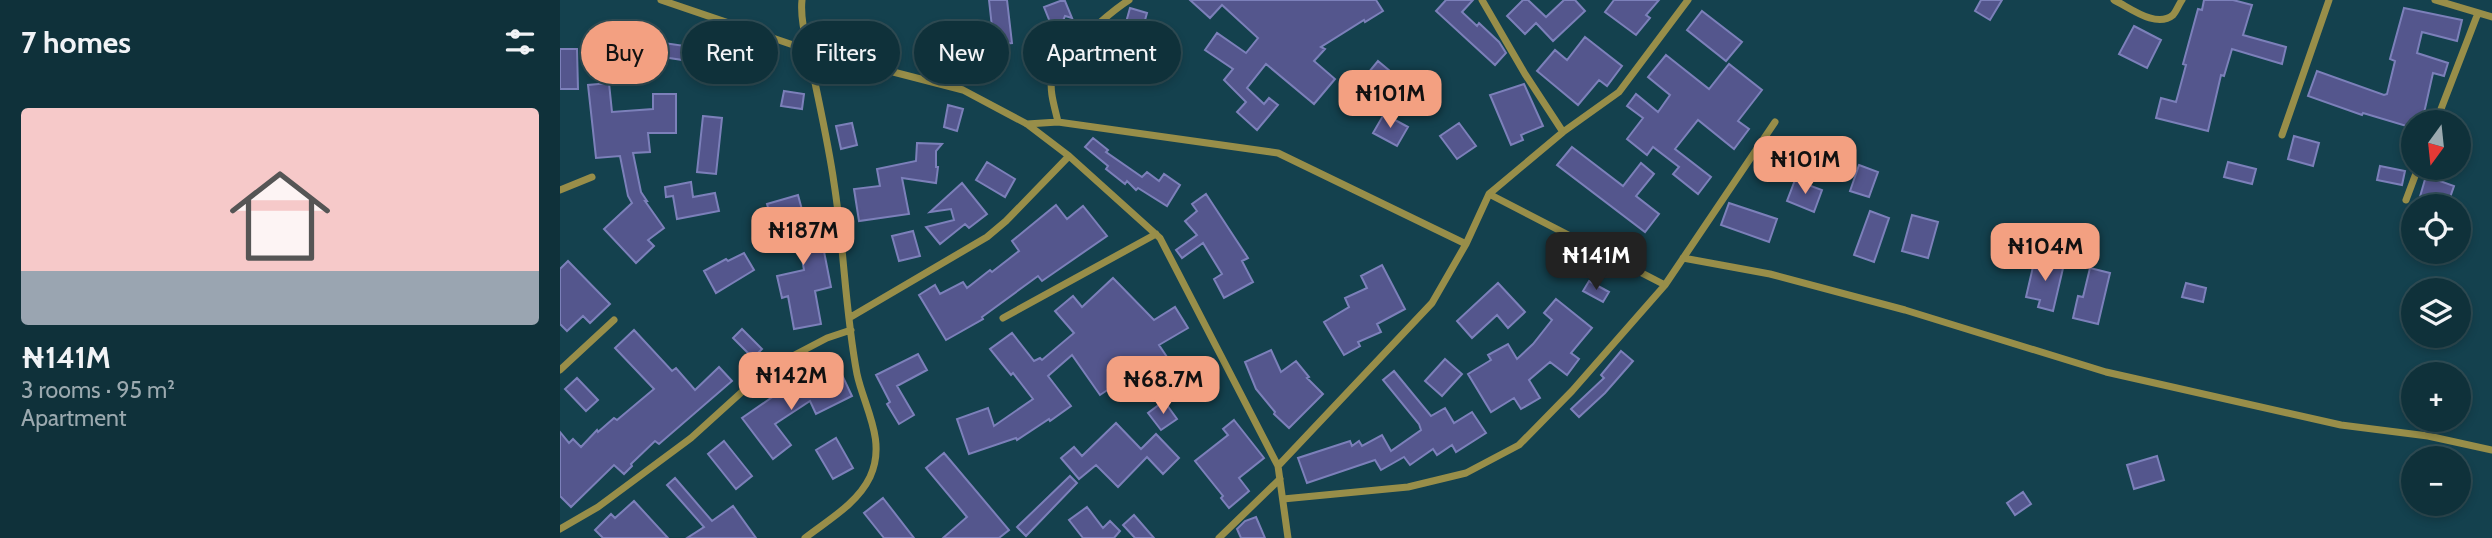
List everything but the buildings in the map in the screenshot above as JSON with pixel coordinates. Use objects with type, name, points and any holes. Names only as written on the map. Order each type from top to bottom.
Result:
[{"type":"street","points":[[661,0],[792,45]]},
{"type":"street","points":[[802,0],[803,21]]},
{"type":"street","points":[[1058,122],[1052,79],[1059,62],[1116,8],[1129,0]]},
{"type":"street","points":[[1482,0],[1563,132]]},
{"type":"street","points":[[1278,466],[1432,303],[1466,244],[1489,194],[1563,132],[1619,92],[1688,0]]},
{"type":"street","points":[[2114,0],[2151,19],[2163,19],[2173,15],[2182,0]]},
{"type":"street","points":[[2282,135],[2329,0]]},
{"type":"street","points":[[2435,0],[2492,17]]},
{"type":"street","points":[[2441,110],[2478,13]]},
{"type":"street","points":[[900,74],[963,90],[1027,124],[1069,156],[1156,234],[1278,466],[1288,538]]},
{"type":"street","points":[[805,538],[854,500],[871,475],[876,450],[874,423],[858,376],[834,183],[815,84]]},
{"type":"street","points":[[1027,124],[1058,122],[1278,153],[1466,244]]},
{"type":"street","points":[[1283,499],[1408,487],[1465,473],[1519,445],[1572,391],[1665,285],[1775,122]]},
{"type":"street","points":[[849,318],[987,237],[1069,156]]},
{"type":"street","points":[[560,190],[592,177]]},
{"type":"street","points":[[1489,194],[1665,285]]},
{"type":"street","points":[[1003,317],[1156,234]]},
{"type":"street","points":[[1683,258],[1770,274],[1905,310],[2106,372],[2341,425],[2428,436],[2492,450]]},
{"type":"street","points":[[560,370],[614,320]]},
{"type":"street","points":[[560,530],[598,508],[691,438],[766,370],[827,338],[851,330]]},
{"type":"street","points":[[1219,538],[1280,479]]}]
